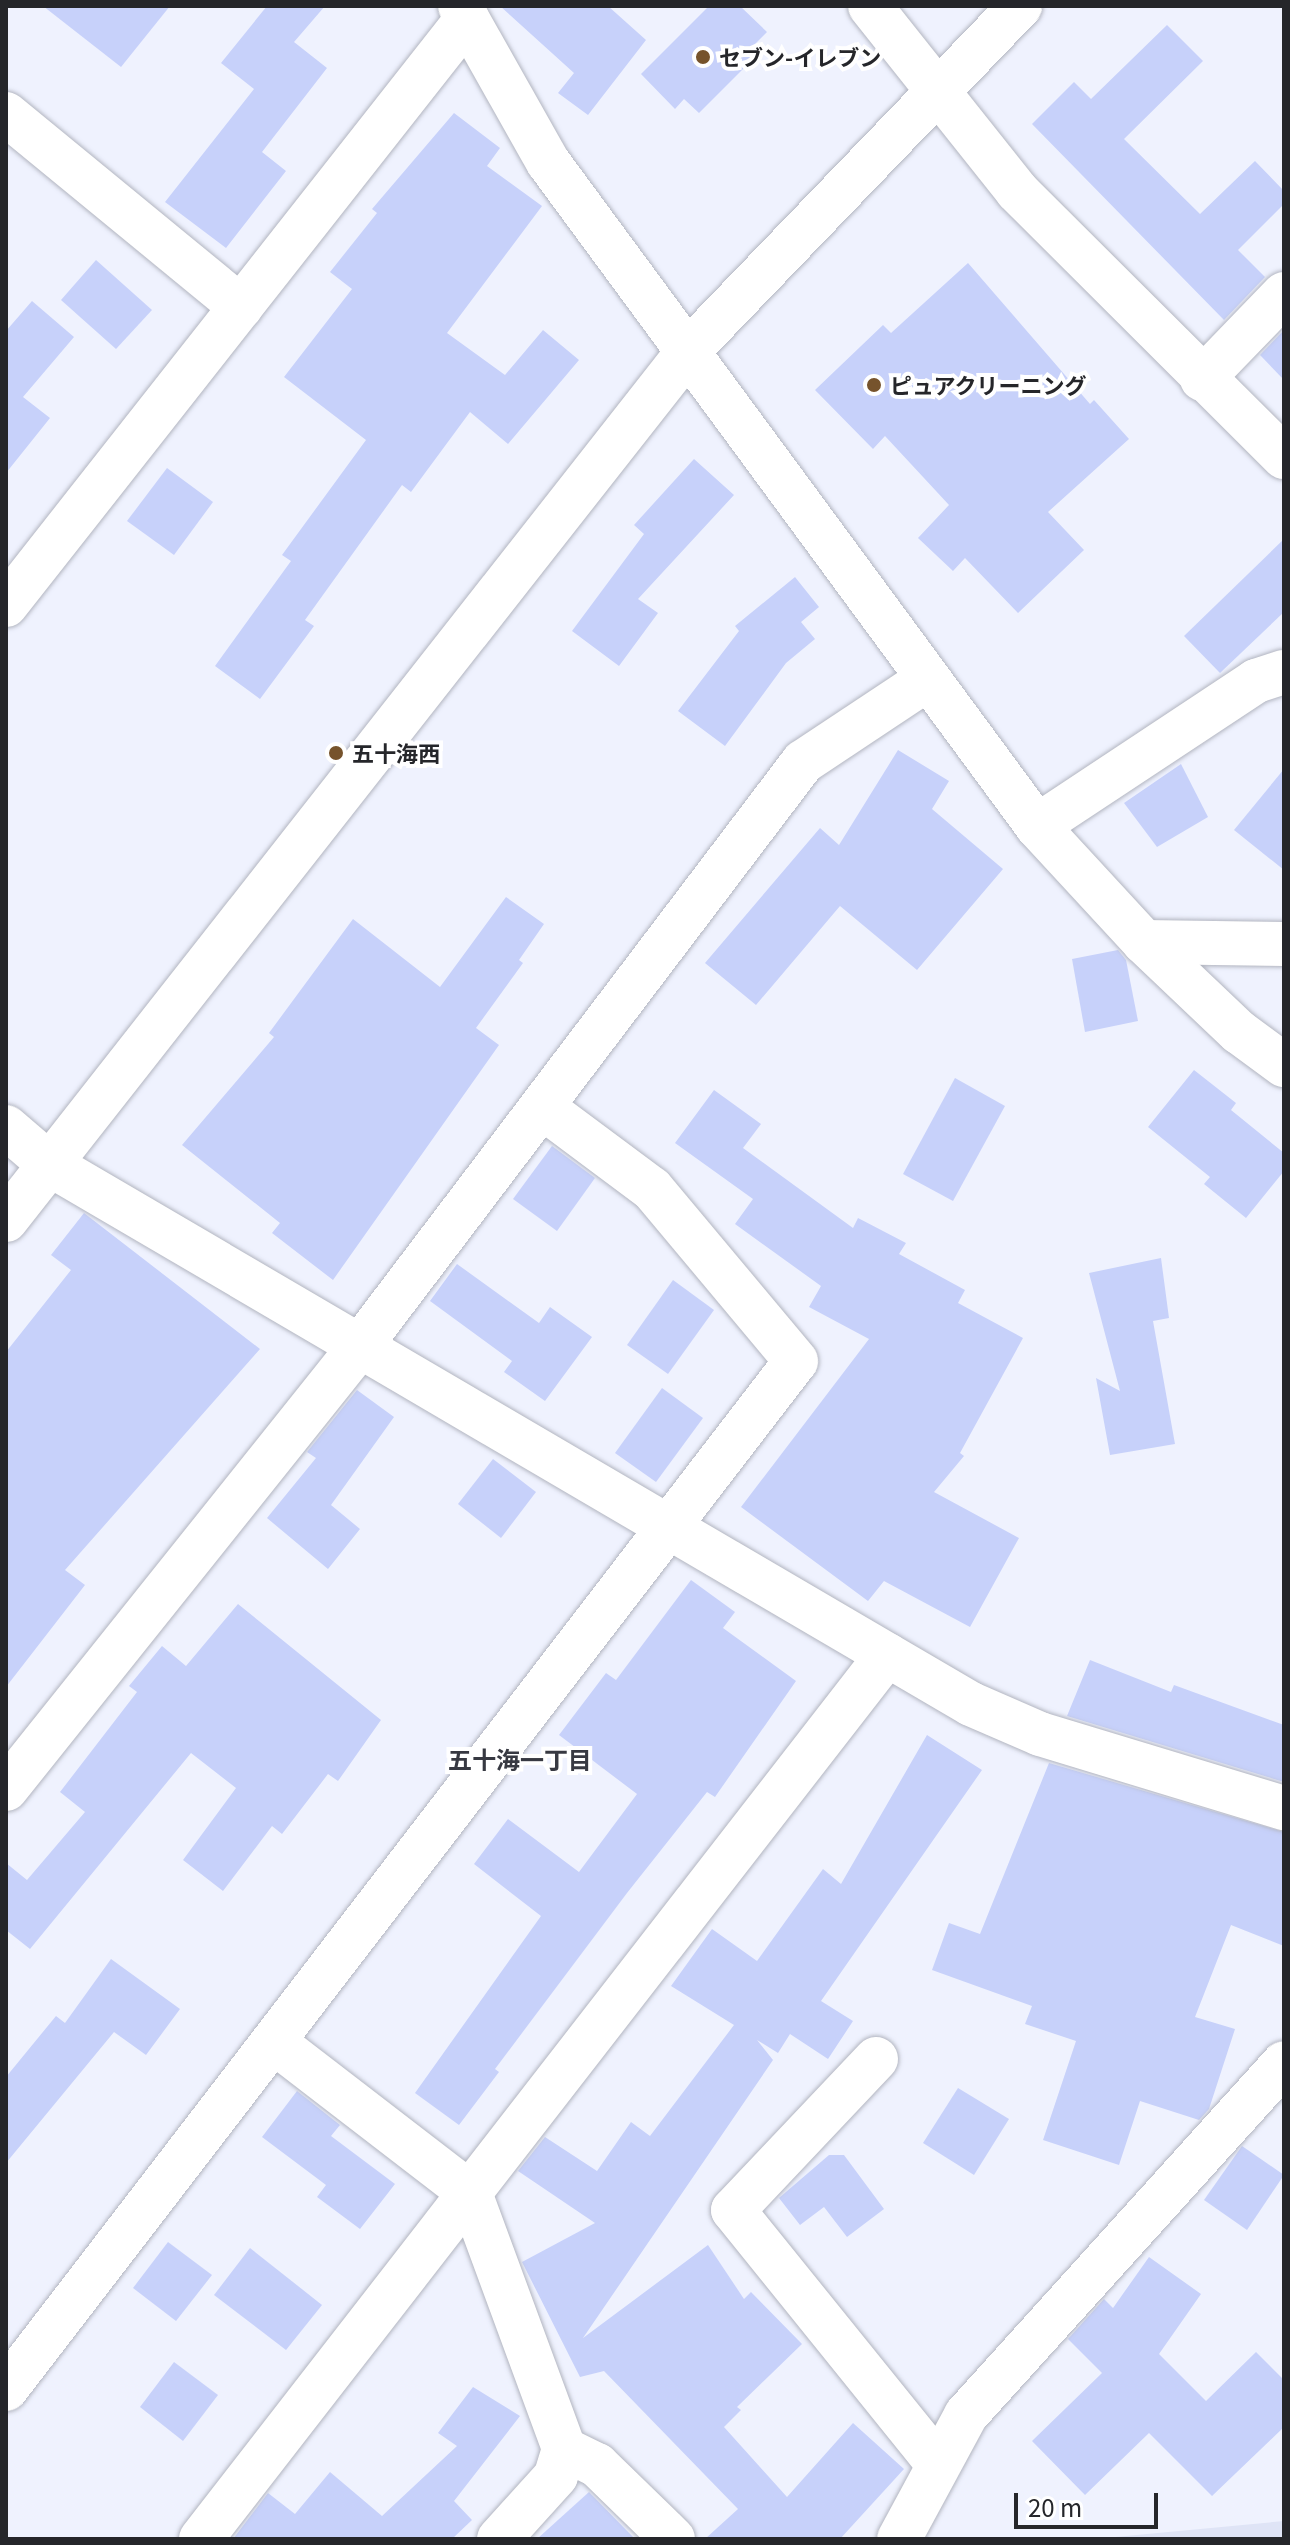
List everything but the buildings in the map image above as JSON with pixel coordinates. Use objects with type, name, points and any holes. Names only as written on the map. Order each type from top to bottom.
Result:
[{"type":"street","points":[[870,6],[1017,191],[1202,379],[1284,457]]},
{"type":"street","points":[[6,1220],[690,349],[1020,6]]},
{"type":"street","points":[[6,605],[241,307],[463,12],[548,162],[690,349],[925,681],[1037,826],[1144,942],[1239,1032],[1284,1065]]},
{"type":"street","points":[[6,114],[241,307]]},
{"type":"street","points":[[1202,379],[1284,294]]},
{"type":"street","points":[[1037,826],[1256,681],[1284,672]]},
{"type":"street","points":[[6,1789],[360,1346],[803,762],[925,681]]},
{"type":"street","points":[[1144,942],[1284,944]]},
{"type":"street","points":[[6,2389],[671,1528],[796,1361],[652,1189],[542,1107]]},
{"type":"street","points":[[6,1127],[49,1164],[971,1704],[1040,1734],[1284,1808]]},
{"type":"street","points":[[201,2539],[887,1655]]},
{"type":"street","points":[[274,2042],[470,2193],[564,2449],[556,2476],[499,2539]]},
{"type":"street","points":[[876,2059],[733,2210],[936,2462]]},
{"type":"street","points":[[899,2539],[936,2462],[966,2415],[1284,2063]]},
{"type":"street","points":[[564,2449],[597,2465],[673,2539]]},
{"type":"shaded area","points":[[1284,2521],[1284,2539],[1094,2539]]},
{"type":"place","name":"セブン-イレブン","points":[[703,57]]},
{"type":"place","name":"ピュアクリーニング","points":[[874,385]]},
{"type":"place","name":"五十海西","points":[[336,753]]},
{"type":"district","name":"五十海一丁目","points":[[520,1759]]}]
